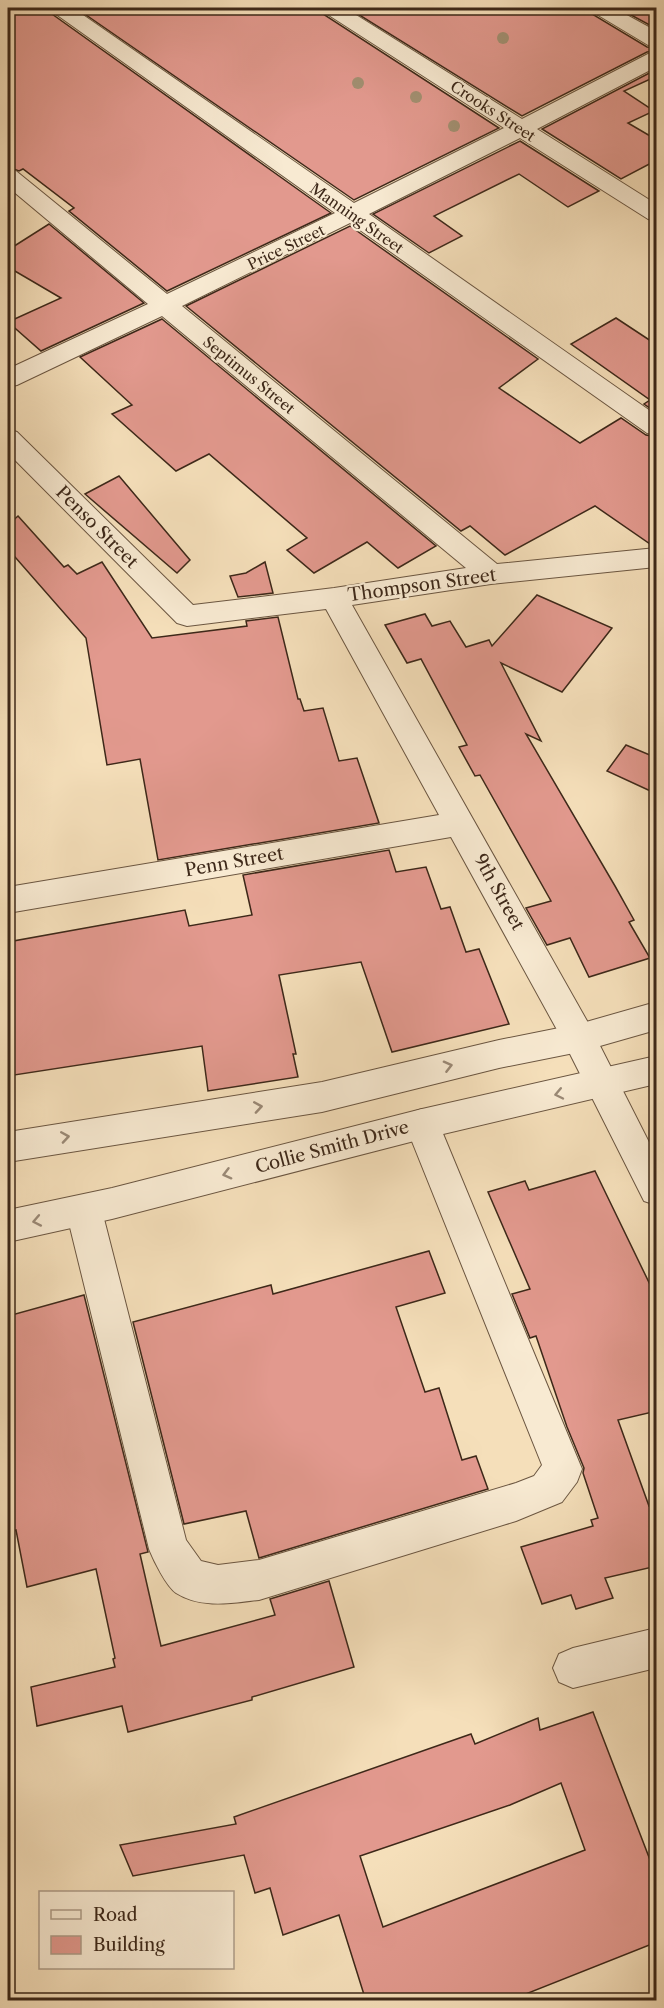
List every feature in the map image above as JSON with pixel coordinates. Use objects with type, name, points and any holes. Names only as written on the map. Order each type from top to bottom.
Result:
[{"type":"street","name":"Manning Street","points":[[60,8],[657,427]]},
{"type":"street","name":"Crooks Street","points":[[331,8],[657,214]]},
{"type":"street","points":[[600,8],[657,40]]},
{"type":"street","name":"Price Street","points":[[8,379],[352,215],[657,59]]},
{"type":"street","name":"Septimus Street","points":[[8,176],[491,574]]},
{"type":"street","name":"Penso Street","points":[[8,438],[187,616]]},
{"type":"street","name":"Thompson Street","points":[[187,616],[334,598],[491,574],[657,557]]},
{"type":"street","name":"9th Street","points":[[334,598],[579,1038],[657,1190]]},
{"type":"street","name":"Penn Street","points":[[8,900],[460,824]]},
{"type":"street","points":[[8,1147],[322,1097],[499,1054],[579,1038],[657,1016]]},
{"type":"street","name":"Collie Smith Drive","points":[[8,1226],[84,1211],[422,1124],[603,1085],[657,1070]]},
{"type":"street","points":[[84,1211],[170,1549],[189,1578],[218,1585],[259,1580],[516,1502],[548,1489],[562,1469],[422,1124]]},
{"type":"street","points":[[573,1668],[657,1648]]},
{"type":"building","points":[[20,8],[47,8],[52,14],[331,213],[167,291],[69,211],[74,208],[23,169],[19,171],[8,167],[8,13]]},
{"type":"building","points":[[76,8],[319,8],[323,14],[499,128],[354,200]]},
{"type":"building","points":[[348,8],[587,8],[592,14],[647,47],[657,48],[657,51],[647,52],[522,116]]},
{"type":"building","points":[[618,8],[657,8],[657,29]]},
{"type":"building","points":[[657,69],[657,76],[624,91],[654,111],[628,123],[657,140],[657,160],[621,179],[542,129]]},
{"type":"building","points":[[520,141],[599,191],[568,207],[519,174],[434,216],[462,236],[429,253],[373,214]]},
{"type":"building","points":[[49,224],[144,303],[41,351],[8,322],[61,298],[8,267],[8,250]]},
{"type":"building","points":[[350,226],[538,359],[499,388],[580,443],[621,418],[646,435],[657,437],[657,546],[653,546],[595,506],[505,555],[470,526],[461,531],[186,306]]},
{"type":"building","points":[[616,318],[657,345],[657,413],[644,404],[650,400],[571,344]]},
{"type":"building","points":[[162,319],[436,546],[398,568],[367,542],[314,573],[287,550],[307,538],[209,454],[176,471],[112,414],[132,405],[80,357]]},
{"type":"building","points":[[119,476],[190,560],[177,573],[85,494]]},
{"type":"building","points":[[18,516],[64,567],[68,565],[77,574],[102,562],[152,638],[247,626],[246,621],[278,617],[298,699],[304,711],[323,708],[339,761],[357,758],[379,823],[158,860],[140,759],[107,765],[86,638],[8,549],[8,525]]},
{"type":"building","points":[[265,562],[273,593],[238,597],[230,576],[246,573]]},
{"type":"building","points":[[537,595],[612,628],[562,692],[501,663],[541,741],[526,734],[634,920],[629,922],[650,958],[589,977],[570,938],[547,945],[526,908],[551,901],[480,775],[475,776],[459,747],[467,745],[421,659],[407,663],[385,625],[425,614],[432,626],[450,621],[466,647],[489,640],[492,646]]},
{"type":"building","points":[[626,745],[657,758],[657,794],[607,771]]},
{"type":"building","points":[[389,850],[396,872],[426,867],[441,909],[450,907],[466,952],[479,949],[509,1024],[392,1052],[361,962],[279,975],[296,1054],[293,1054],[298,1077],[208,1091],[202,1046],[8,1076],[8,942],[185,910],[189,926],[252,915],[243,875]]},
{"type":"building","points":[[595,1171],[657,1299],[657,1411],[618,1420],[649,1506],[657,1504],[657,1566],[605,1578],[613,1598],[576,1609],[571,1595],[542,1604],[521,1547],[593,1526],[591,1520],[598,1518],[583,1473],[584,1468],[567,1427],[536,1336],[530,1338],[512,1294],[530,1289],[488,1192],[525,1181],[529,1190]]},
{"type":"building","points":[[429,1251],[445,1293],[396,1307],[425,1392],[439,1388],[462,1460],[476,1456],[488,1489],[259,1558],[246,1511],[184,1524],[133,1322],[271,1285],[273,1294]]},
{"type":"building","points":[[84,1295],[148,1552],[140,1554],[161,1646],[275,1615],[270,1599],[329,1581],[354,1667],[252,1697],[252,1700],[128,1732],[122,1706],[37,1726],[31,1687],[115,1667],[113,1659],[115,1658],[96,1569],[27,1587],[16,1530],[8,1533],[8,1316]]},
{"type":"building","points":[[593,1712],[657,1878],[657,1942],[508,2001],[366,2001],[339,1915],[283,1935],[270,1888],[255,1893],[244,1855],[133,1876],[120,1845],[236,1824],[234,1817],[471,1734],[475,1744],[538,1718],[540,1730]],"holes":[[[561,1783],[585,1850],[383,1927],[360,1856],[510,1805]]]}]
